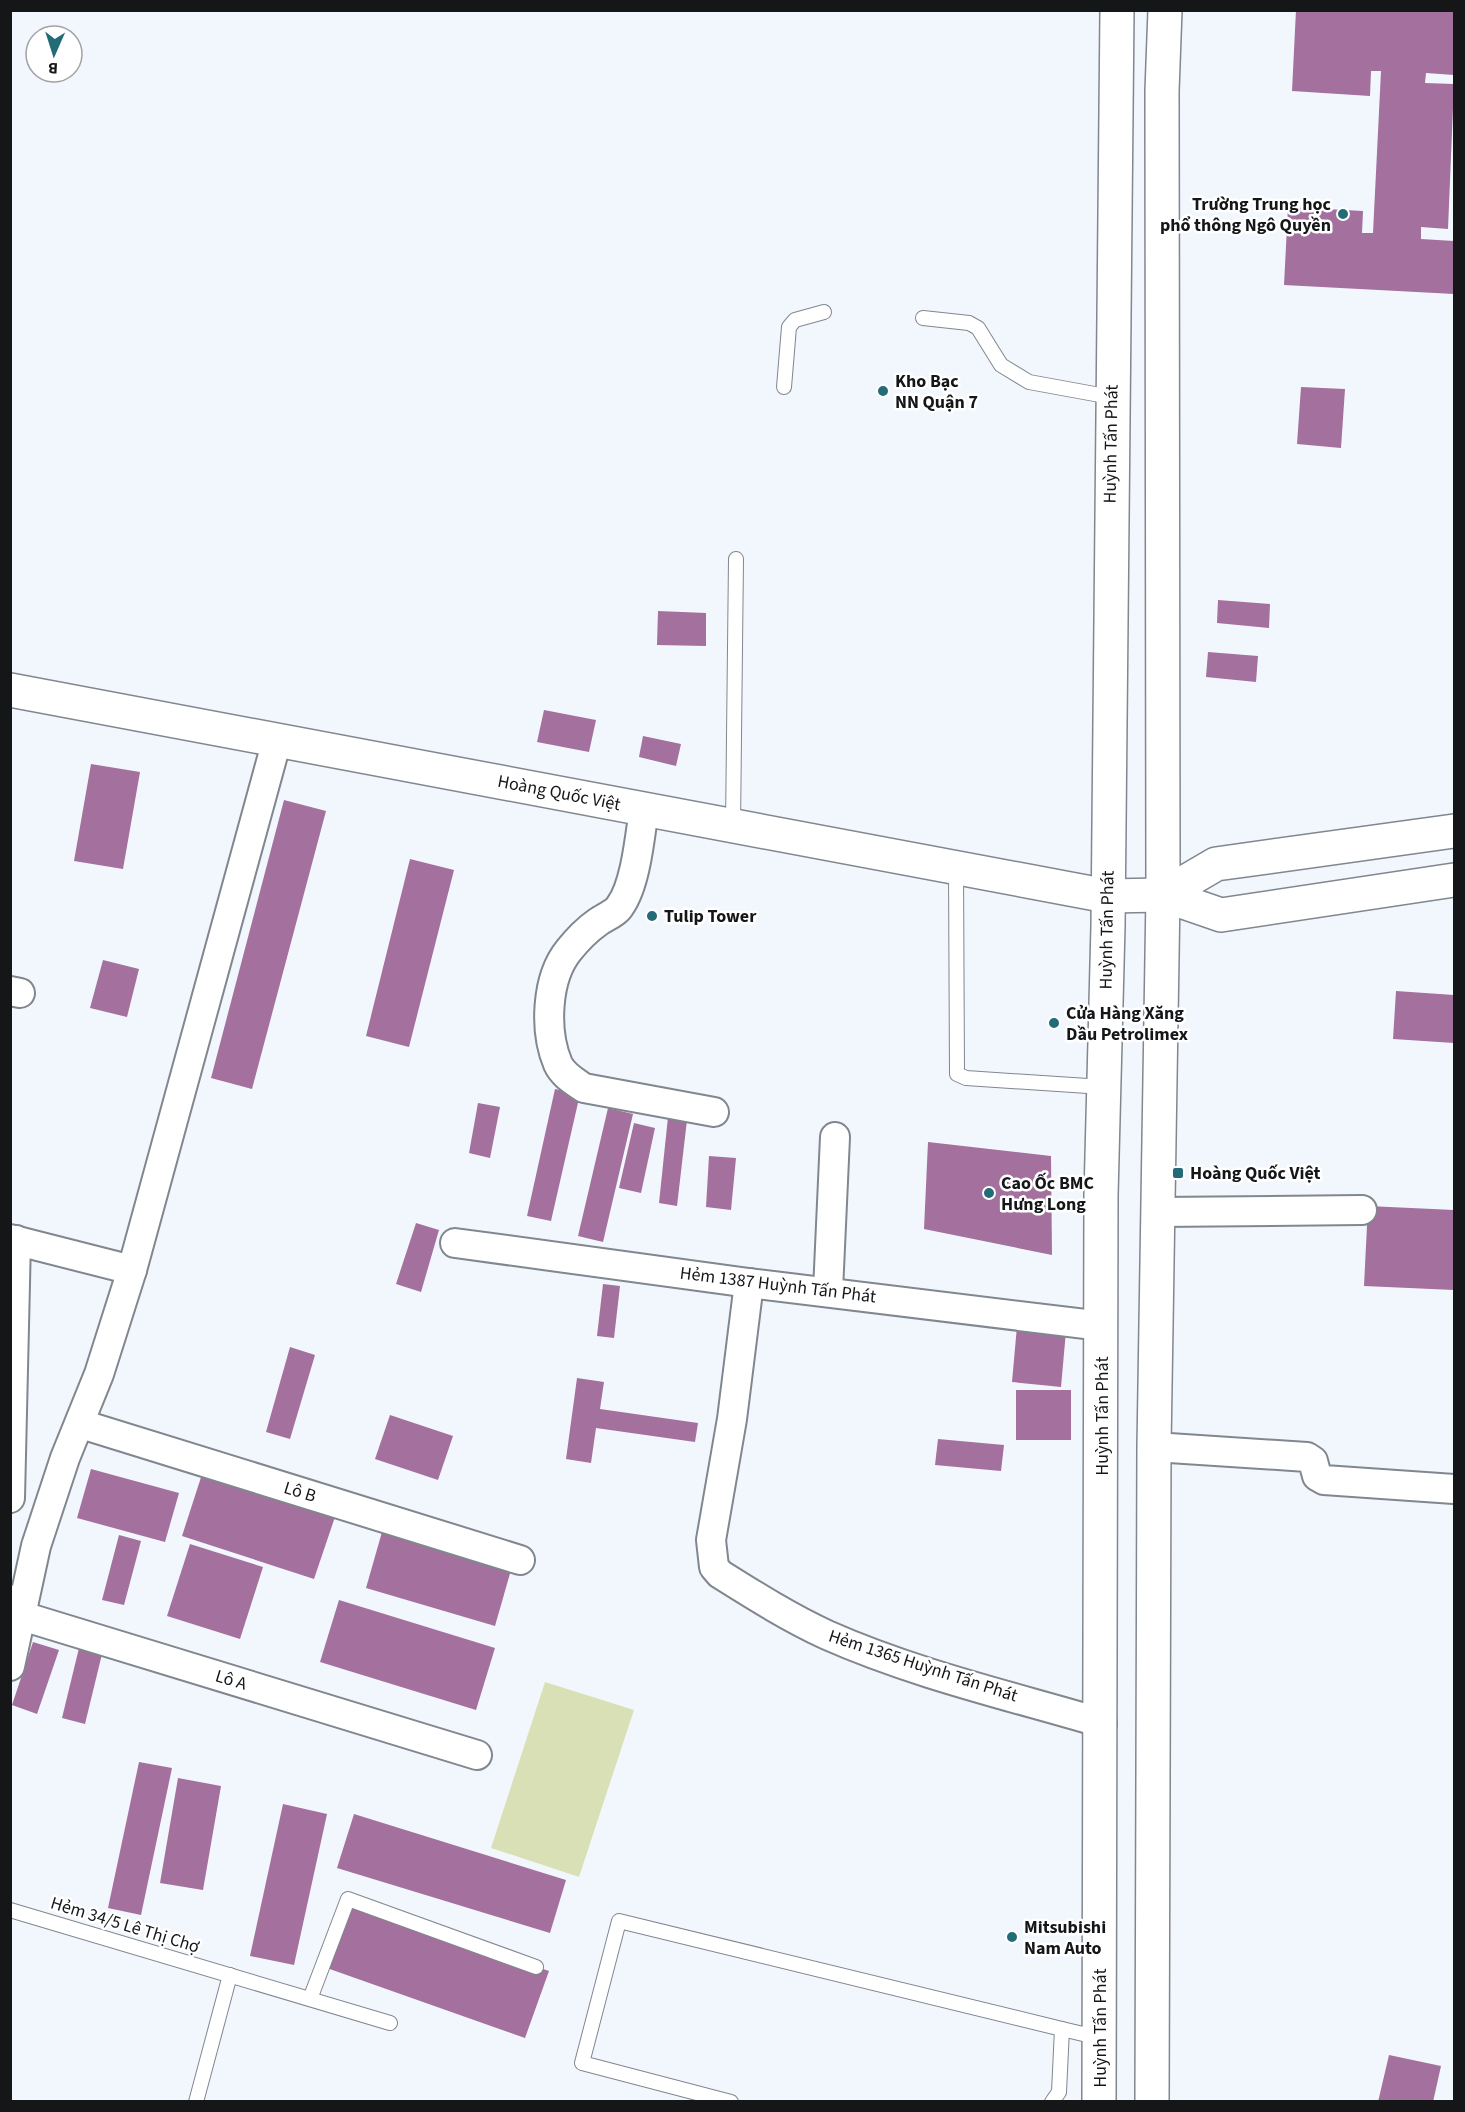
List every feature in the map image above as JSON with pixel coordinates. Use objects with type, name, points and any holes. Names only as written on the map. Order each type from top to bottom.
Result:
[{"type":"main road","name":"Huỳnh Tấn Phát","points":[[1099,2102],[1103,1087],[1117,10]]},
{"type":"main road","points":[[1152,2102],[1154,1447],[1163,895],[1162,91],[1165,10]]},
{"type":"main road","name":"Hoàng Quốc Việt","points":[[10,690],[1107,896],[1163,895]]},
{"type":"main road","points":[[1163,895],[1216,864],[1455,831]]},
{"type":"main road","points":[[1163,895],[1221,915],[1455,880]]},
{"type":"main road","points":[[1102,1627],[1154,1628]]},
{"type":"street","points":[[10,1666],[36,1546],[65,1458],[81,1424],[132,1270],[277,740]]},
{"type":"street","points":[[644,809],[627,893],[620,907],[596,923],[568,951],[553,975],[550,1001],[552,1036],[558,1063],[567,1076],[584,1088],[714,1112]]},
{"type":"street","points":[[828,1291],[834,1137]]},
{"type":"street","points":[[1158,1212],[1362,1210]]},
{"type":"street","points":[[10,1498],[13,1239],[132,1270]]},
{"type":"street","name":"Hẻm 1387 Huỳnh Tấn Phát","points":[[455,1243],[749,1283],[1102,1326]]},
{"type":"street","name":"Hẻm 1365 Huỳnh Tấn Phát","points":[[749,1283],[732,1419],[711,1540],[714,1567],[720,1574],[780,1611],[828,1635],[915,1667],[1102,1723]]},
{"type":"street","name":"Lô B","points":[[81,1424],[520,1560]]},
{"type":"street","points":[[1154,1447],[1307,1457],[1313,1461],[1317,1476],[1324,1480],[1455,1489]]},
{"type":"street","points":[[10,1580],[22,1616]]},
{"type":"street","name":"Lô A","points":[[22,1616],[477,1755]]},
{"type":"lane","points":[[784,387],[789,327],[795,320],[824,312]]},
{"type":"lane","points":[[923,318],[969,323],[978,328],[1001,365],[1029,382],[1111,398]]},
{"type":"lane","points":[[733,826],[736,559]]},
{"type":"lane","points":[[956,868],[957,1074],[966,1078],[1103,1087]]},
{"type":"lane","points":[[310,1999],[348,1899],[536,1967]]},
{"type":"lane","name":"Hẻm 34/5 Lê Thị Chợ","points":[[10,1910],[390,2023]]},
{"type":"lane","points":[[731,2102],[582,2063],[619,1921],[1100,2038]]},
{"type":"lane","points":[[196,2102],[230,1975]]},
{"type":"lane","points":[[1060,2098],[1062,2029]]},
{"type":"green space","points":[[545,1682],[634,1710],[579,1877],[491,1848]]},
{"type":"building","points":[[1296,10],[1454,10],[1454,75],[1426,73],[1425,83],[1454,84],[1448,229],[1421,227],[1421,239],[1454,241],[1454,294],[1284,285],[1288,207],[1363,211],[1362,233],[1373,233],[1381,71],[1371,71],[1370,96],[1292,91]]},
{"type":"building","points":[[1301,387],[1345,389],[1341,448],[1297,444]]},
{"type":"building","points":[[1218,600],[1270,604],[1269,628],[1217,623]]},
{"type":"building","points":[[658,611],[706,613],[706,646],[657,645]]},
{"type":"building","points":[[1208,652],[1258,656],[1256,682],[1206,677]]},
{"type":"building","points":[[544,710],[596,720],[589,752],[537,742]]},
{"type":"building","points":[[643,736],[681,744],[676,766],[639,757]]},
{"type":"building","points":[[91,764],[140,772],[123,869],[74,861]]},
{"type":"building","points":[[284,800],[326,811],[252,1089],[211,1078]]},
{"type":"building","points":[[410,859],[454,870],[409,1047],[366,1036]]},
{"type":"building","points":[[103,960],[139,969],[127,1017],[90,1008]]},
{"type":"building","points":[[1396,991],[1454,995],[1454,1043],[1393,1039]]},
{"type":"building","points":[[555,1089],[580,1094],[551,1221],[527,1216]]},
{"type":"building","points":[[478,1103],[500,1107],[490,1158],[469,1153]]},
{"type":"building","points":[[608,1108],[633,1114],[603,1242],[578,1236]]},
{"type":"building","points":[[668,1117],[687,1120],[677,1206],[659,1203]]},
{"type":"building","points":[[634,1123],[655,1128],[641,1193],[619,1188]]},
{"type":"building","name":"Cao Ốc BMC Hưng Long","points":[[928,1142],[1051,1156],[1052,1255],[924,1229]]},
{"type":"building","points":[[709,1156],[736,1158],[731,1210],[706,1207]]},
{"type":"building","points":[[1368,1206],[1454,1210],[1454,1290],[1364,1286]]},
{"type":"building","points":[[416,1223],[439,1230],[421,1292],[396,1284]]},
{"type":"building","points":[[603,1284],[620,1286],[614,1338],[597,1336]]},
{"type":"building","points":[[1017,1326],[1066,1331],[1061,1387],[1012,1382]]},
{"type":"building","points":[[290,1347],[315,1355],[290,1439],[266,1432]]},
{"type":"building","points":[[577,1378],[604,1382],[600,1409],[698,1423],[695,1442],[596,1428],[591,1463],[566,1459]]},
{"type":"building","points":[[1016,1390],[1071,1390],[1071,1440],[1016,1440]]},
{"type":"building","points":[[390,1415],[453,1436],[438,1480],[375,1459]]},
{"type":"building","points":[[938,1439],[1004,1445],[1001,1471],[935,1465]]},
{"type":"building","points":[[204,1468],[337,1511],[314,1579],[182,1536]]},
{"type":"building","points":[[91,1469],[179,1493],[165,1542],[77,1518]]},
{"type":"building","points":[[384,1525],[513,1563],[495,1626],[366,1588]]},
{"type":"building","points":[[119,1535],[141,1541],[124,1605],[102,1600]]},
{"type":"building","points":[[190,1544],[263,1567],[240,1639],[167,1616]]},
{"type":"building","points":[[339,1600],[495,1648],[476,1710],[320,1662]]},
{"type":"building","points":[[33,1642],[59,1650],[37,1714],[12,1705]]},
{"type":"building","points":[[79,1648],[102,1654],[85,1724],[62,1718]]},
{"type":"building","points":[[139,1762],[172,1768],[141,1915],[108,1908]]},
{"type":"building","points":[[178,1778],[221,1786],[203,1890],[160,1883]]},
{"type":"building","points":[[283,1804],[327,1814],[294,1965],[250,1956]]},
{"type":"building","points":[[354,1814],[566,1880],[550,1933],[337,1868]]},
{"type":"building","points":[[347,1901],[549,1971],[525,2038],[324,1967]]},
{"type":"building","points":[[1389,2055],[1441,2066],[1433,2102],[1378,2102]]},
{"type":"place","name":"Trường Trung học phổ thông Ngô Quyền","points":[[1343,214]]},
{"type":"place","name":"Kho Bạc NN Quận 7","points":[[883,391]]},
{"type":"place","name":"Tulip Tower","points":[[652,916]]},
{"type":"place","name":"Cửa Hàng Xăng Dầu Petrolimex","points":[[1054,1023]]},
{"type":"place","name":"Hoàng Quốc Việt","points":[[1178,1173]]},
{"type":"place","name":"Cao Ốc BMC Hưng Long","points":[[989,1193]]},
{"type":"place","name":"Mitsubishi Nam Auto","points":[[1012,1937]]}]
